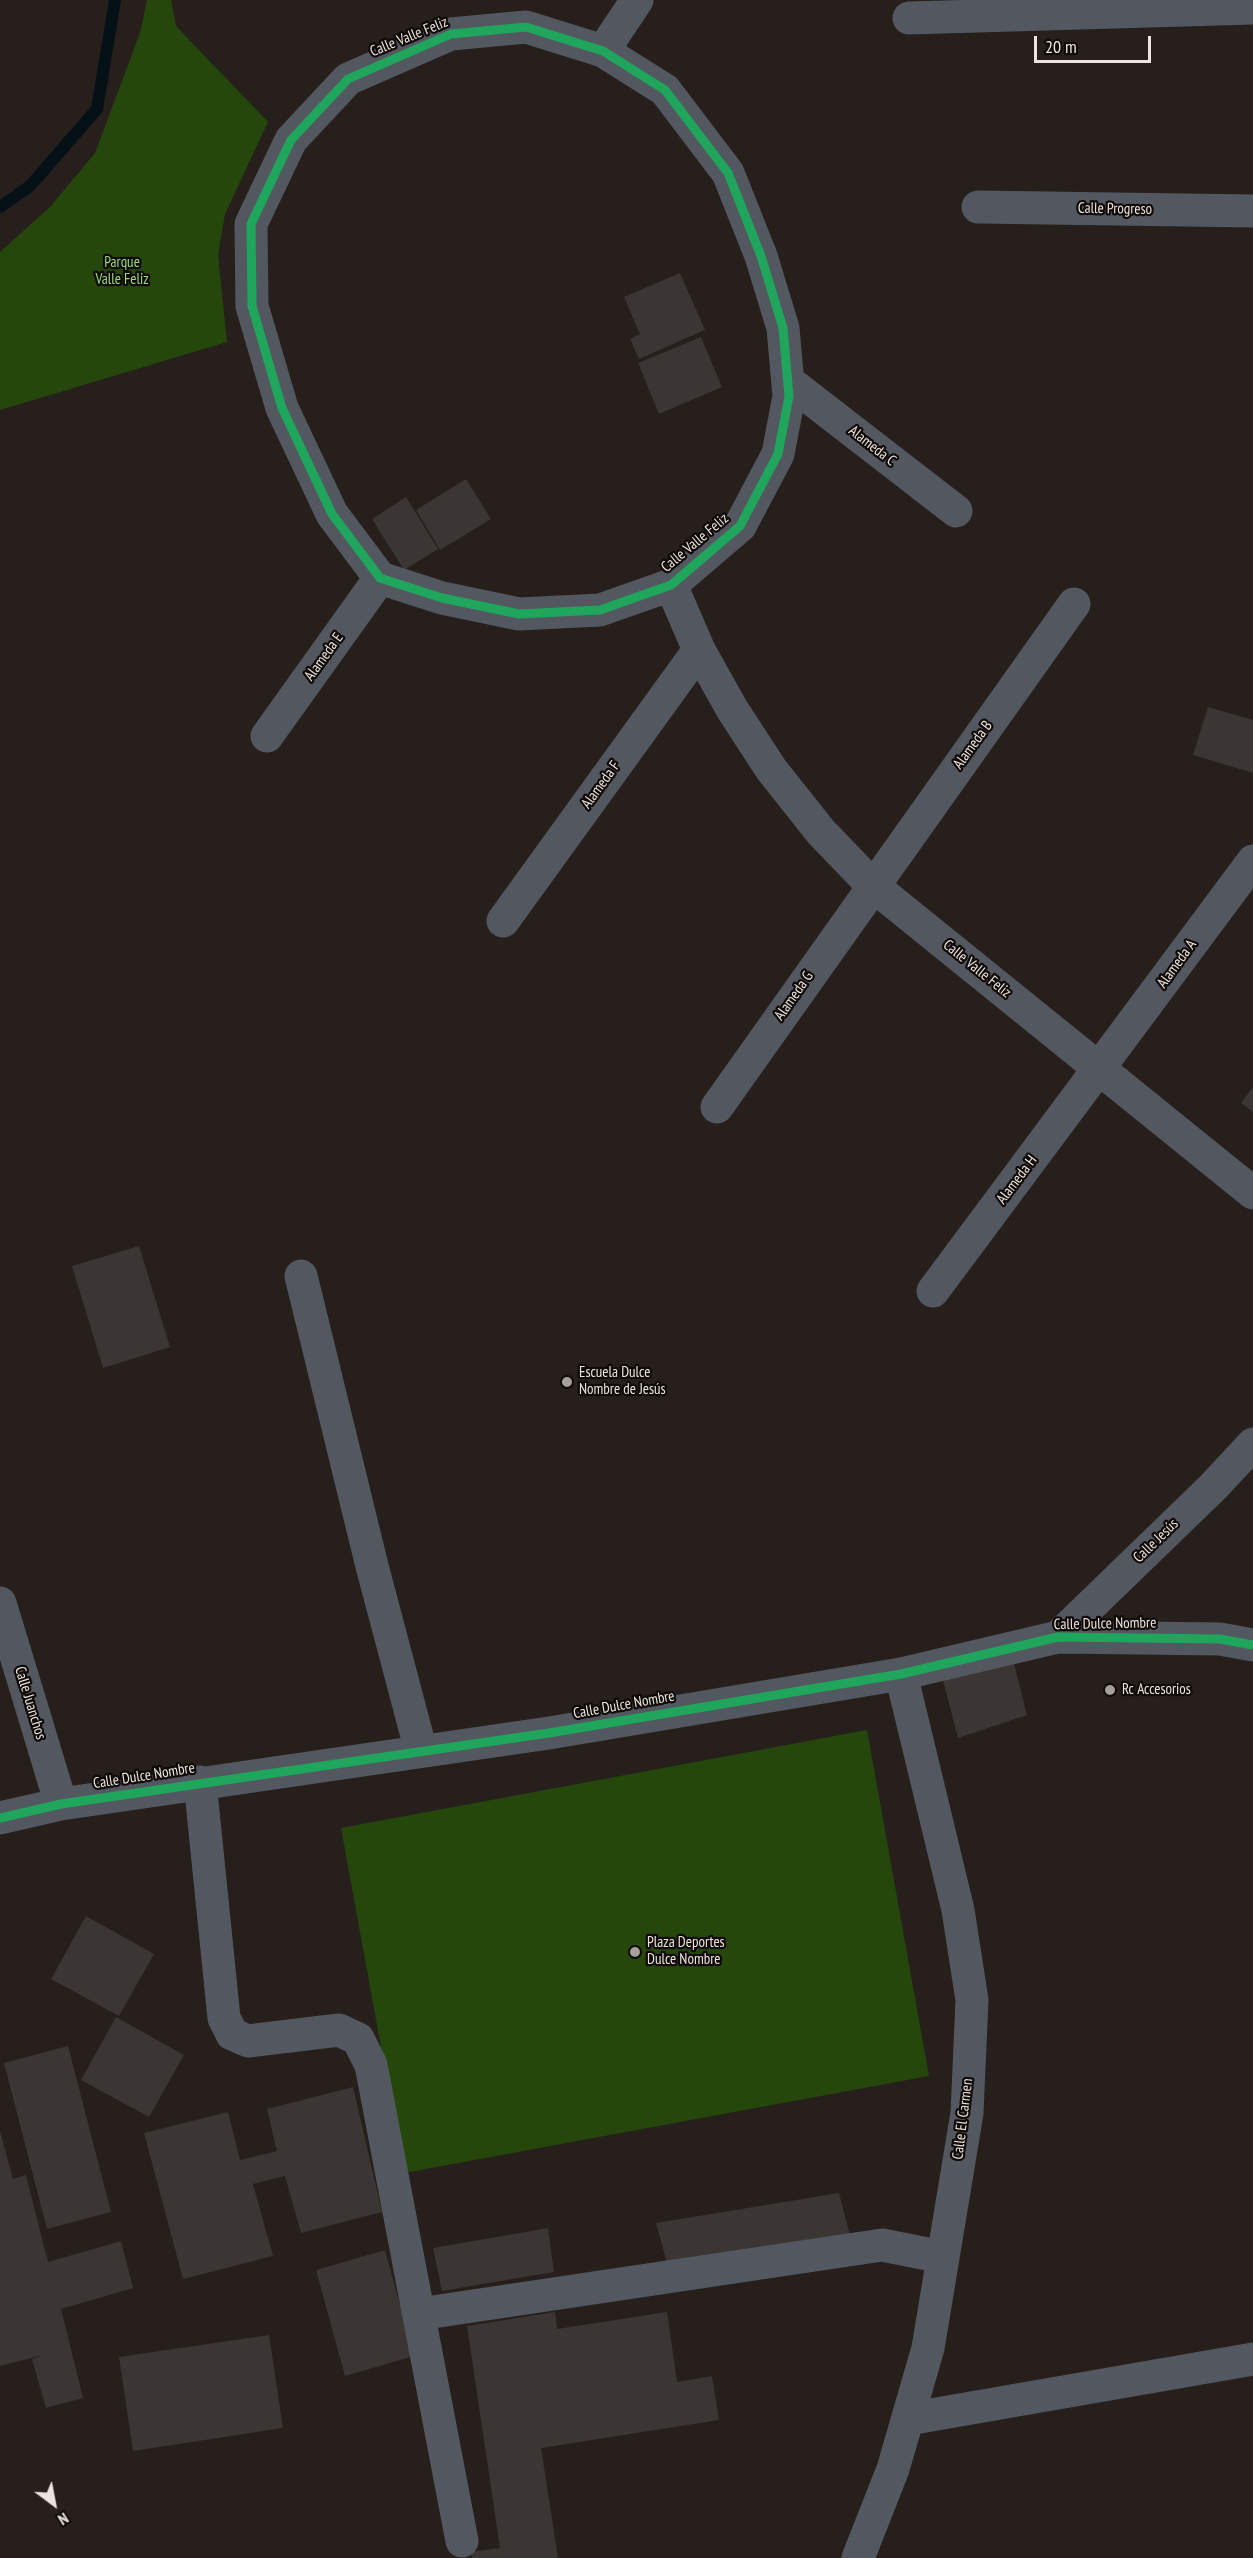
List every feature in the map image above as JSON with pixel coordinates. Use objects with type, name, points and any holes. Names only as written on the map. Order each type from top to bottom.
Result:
[{"type":"street","points":[[603,51],[638,0]]},
{"type":"street","points":[[909,18],[1253,9]]},
{"type":"street","name":"Calle Valle Feliz","points":[[526,27],[603,51],[665,90],[728,173],[761,256],[783,328],[789,381],[789,396],[778,454],[740,526],[671,585],[600,610],[519,614],[442,598],[380,578],[332,514],[282,408],[252,306],[251,224],[291,140],[348,79],[451,34],[526,27]]},
{"type":"street","name":"Calle Progreso","points":[[978,207],[1253,211]]},
{"type":"street","name":"Alameda C","points":[[789,381],[956,511]]},
{"type":"street","name":"Alameda E","points":[[267,736],[380,578]]},
{"type":"street","name":"Calle Valle Feliz","points":[[671,585],[699,650],[732,709],[771,769],[821,832],[872,885],[1253,1192]]},
{"type":"street","name":"Alameda B","points":[[872,885],[1074,604]]},
{"type":"street","name":"Alameda F","points":[[503,921],[699,650]]},
{"type":"street","name":"Alameda A","points":[[1101,1068],[1253,861]]},
{"type":"street","name":"Alameda G","points":[[717,1107],[872,885]]},
{"type":"street","name":"Alameda H","points":[[933,1291],[1101,1068]]},
{"type":"street","points":[[301,1276],[372,1566],[421,1751]]},
{"type":"street","name":"Calle Jesús","points":[[1058,1637],[1213,1487],[1253,1444]]},
{"type":"street","name":"Calle Juanchos","points":[[0,1603],[61,1804]]},
{"type":"street","name":"Calle Dulce Nombre","points":[[0,1818],[61,1804],[549,1733],[901,1674],[1058,1637],[1220,1639],[1253,1645]]},
{"type":"street","name":"Calle El Carmen","points":[[858,2558],[893,2469],[928,2348],[966,2113],[972,2000],[958,1910],[901,1674]]},
{"type":"street","points":[[200,1782],[224,2018],[232,2034],[248,2041],[339,2030],[358,2039],[371,2065],[462,2541]]},
{"type":"street","points":[[418,2314],[882,2246],[943,2257]]},
{"type":"street","points":[[908,2420],[1253,2359]]},
{"type":"green space","name":"Parque Valle Feliz","points":[[147,0],[171,0],[176,26],[268,122],[225,214],[218,255],[227,342],[0,410],[0,252],[50,207],[95,153],[140,33]]},
{"type":"green space","name":"Plaza Deportes Dulce Nombre","points":[[867,1730],[929,2076],[404,2173],[341,1828]]},
{"type":"building","points":[[680,273],[705,330],[639,359],[630,339],[640,334],[624,297]]},
{"type":"building","points":[[701,337],[722,387],[659,414],[638,363]]},
{"type":"building","points":[[466,479],[491,519],[440,550],[416,510]]},
{"type":"building","points":[[406,497],[438,549],[404,570],[372,519]]},
{"type":"building","points":[[1208,707],[1253,720],[1253,773],[1193,755]]},
{"type":"building","points":[[1253,1087],[1253,1112],[1241,1103]]},
{"type":"building","points":[[139,1246],[170,1347],[103,1368],[72,1266]]},
{"type":"building","points":[[1013,1659],[1027,1715],[958,1738],[943,1680]]},
{"type":"building","points":[[86,1916],[154,1954],[119,2016],[51,1979]]},
{"type":"building","points":[[116,2017],[184,2055],[149,2117],[81,2080]]},
{"type":"building","points":[[68,2046],[111,2212],[47,2229],[4,2063]]},
{"type":"building","points":[[353,2087],[382,2212],[301,2233],[285,2176],[253,2184],[273,2256],[183,2279],[144,2133],[228,2112],[240,2160],[277,2151],[267,2109]]},
{"type":"building","points":[[0,2131],[13,2179],[26,2175],[48,2262],[121,2241],[133,2288],[61,2309],[83,2398],[46,2408],[32,2359],[43,2355],[0,2366]]},
{"type":"building","points":[[839,2193],[850,2236],[667,2263],[656,2223]]},
{"type":"building","points":[[548,2228],[554,2272],[442,2291],[433,2248]]},
{"type":"building","points":[[385,2250],[414,2356],[345,2376],[316,2270]]},
{"type":"building","points":[[555,2312],[557,2329],[667,2312],[677,2382],[712,2376],[719,2420],[541,2448],[558,2558],[472,2558],[471,2552],[500,2548],[467,2326]]},
{"type":"building","points":[[269,2335],[283,2428],[133,2451],[119,2357]]},
{"type":"waterway","points":[[0,207],[30,186],[97,109],[115,0]]},
{"type":"cycle path","points":[[526,27],[603,51],[665,90],[728,173],[761,256],[783,328],[789,396],[778,454],[740,526],[671,585],[600,610],[519,614],[442,598],[380,578],[332,514],[282,408],[252,306],[251,224],[291,140],[348,79],[451,34],[526,27]]},
{"type":"cycle path","points":[[0,1818],[61,1804],[549,1733],[901,1674],[1058,1637],[1220,1639],[1253,1645]]},
{"type":"place","name":"Escuela Dulce Nombre de Jesús","points":[[567,1382]]},
{"type":"place","name":"Rc Accesorios","points":[[1110,1690]]},
{"type":"place","name":"Plaza Deportes Dulce Nombre","points":[[635,1952]]}]
